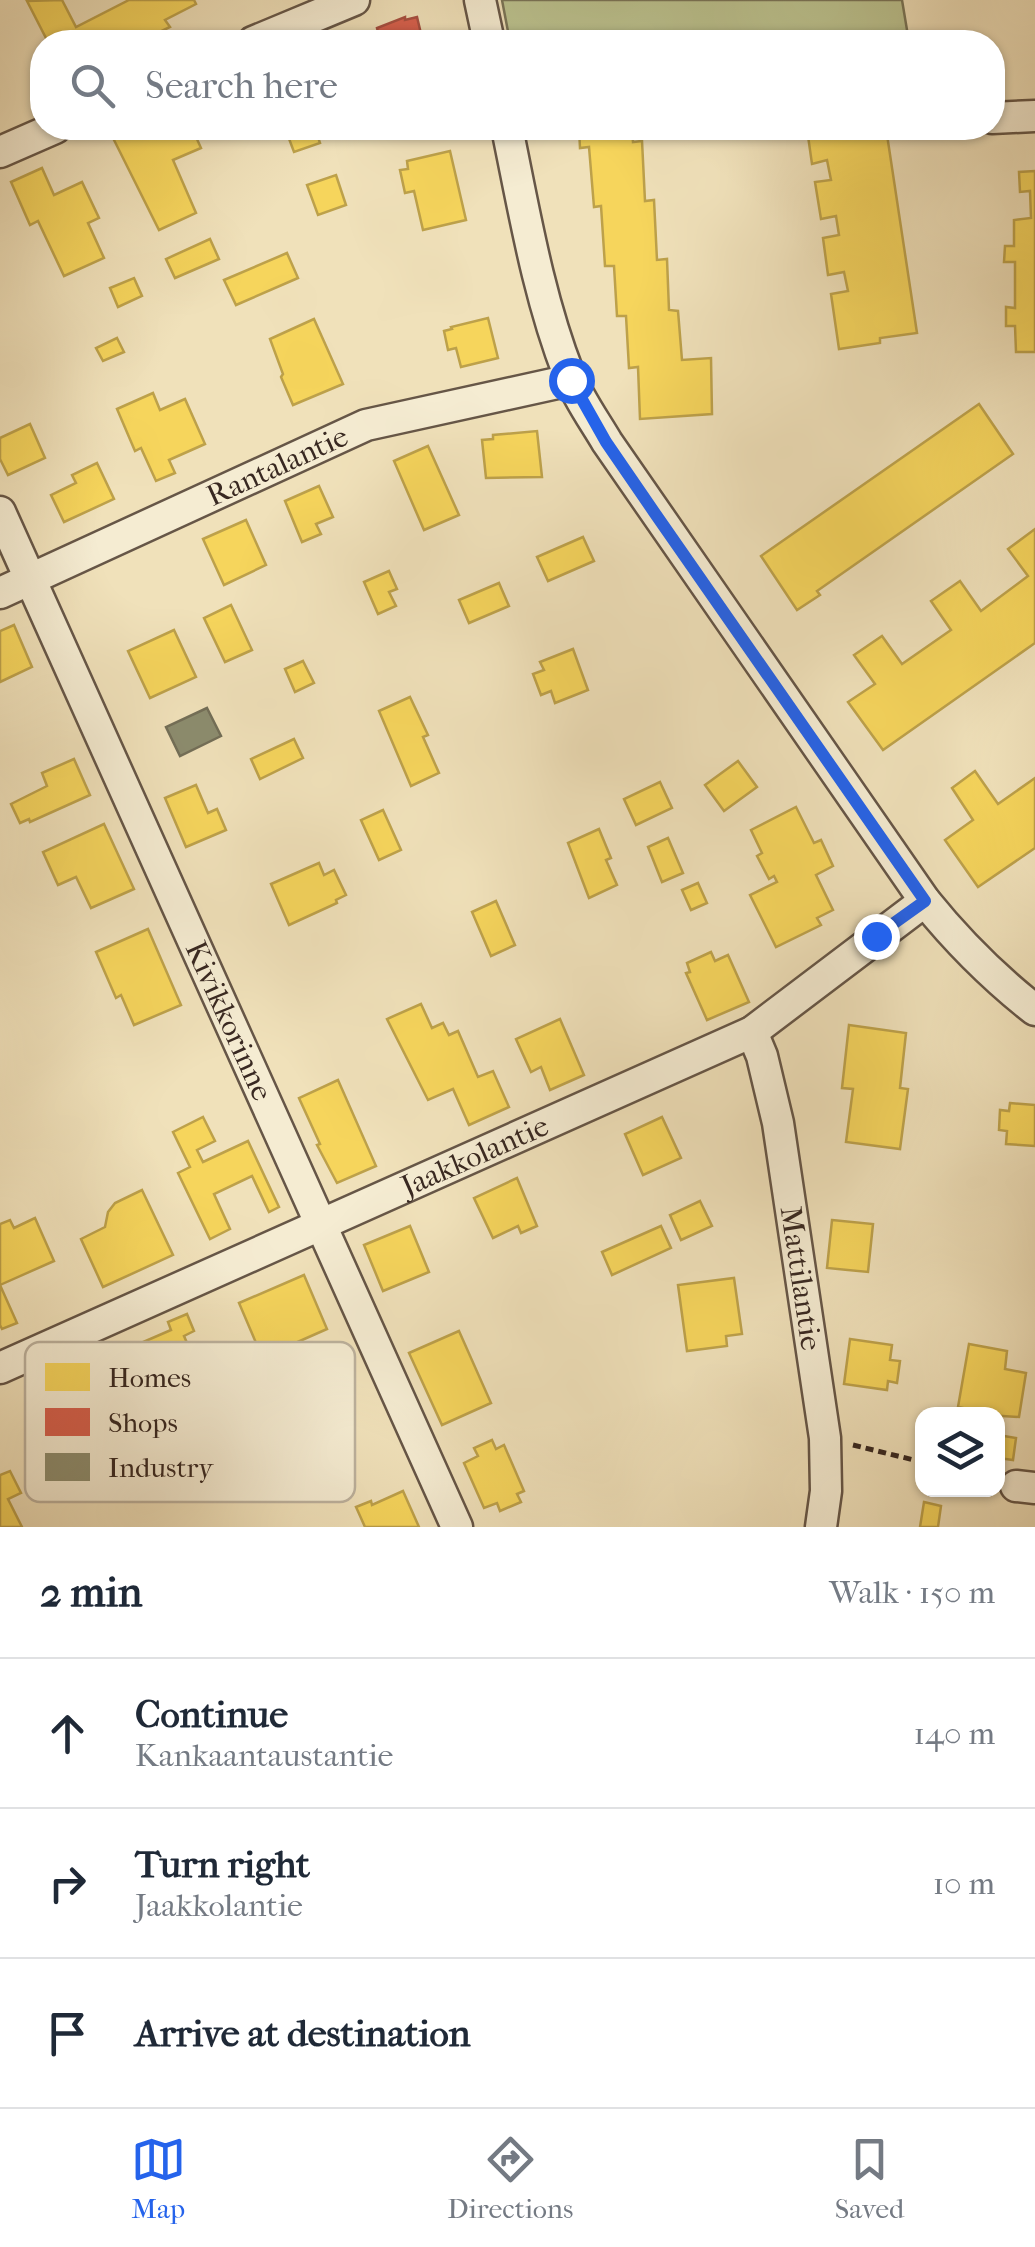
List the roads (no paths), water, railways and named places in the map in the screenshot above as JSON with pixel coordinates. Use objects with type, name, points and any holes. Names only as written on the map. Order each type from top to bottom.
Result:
[{"type":"street","points":[[282,30],[354,0]]},
{"type":"street","points":[[480,0],[486,30]]},
{"type":"street","points":[[1005,117],[1035,116]]},
{"type":"street","points":[[0,152],[30,139]]},
{"type":"street","points":[[510,140],[533,250],[571,380],[606,442],[925,901],[958,942],[1035,1010]]},
{"type":"street","name":"Rantalantie","points":[[0,594],[366,425],[571,380]]},
{"type":"street","name":"Kivikkorinne","points":[[0,512],[457,1527]]},
{"type":"street","name":"Jaakkolantie","points":[[59,1342],[752,1032],[925,901]]},
{"type":"street","name":"Mattilantie","points":[[752,1032],[762,1056],[778,1123],[826,1438],[821,1527]]},
{"type":"street","name":"Jaakkolantie","points":[[0,1368],[25,1357]]}]
